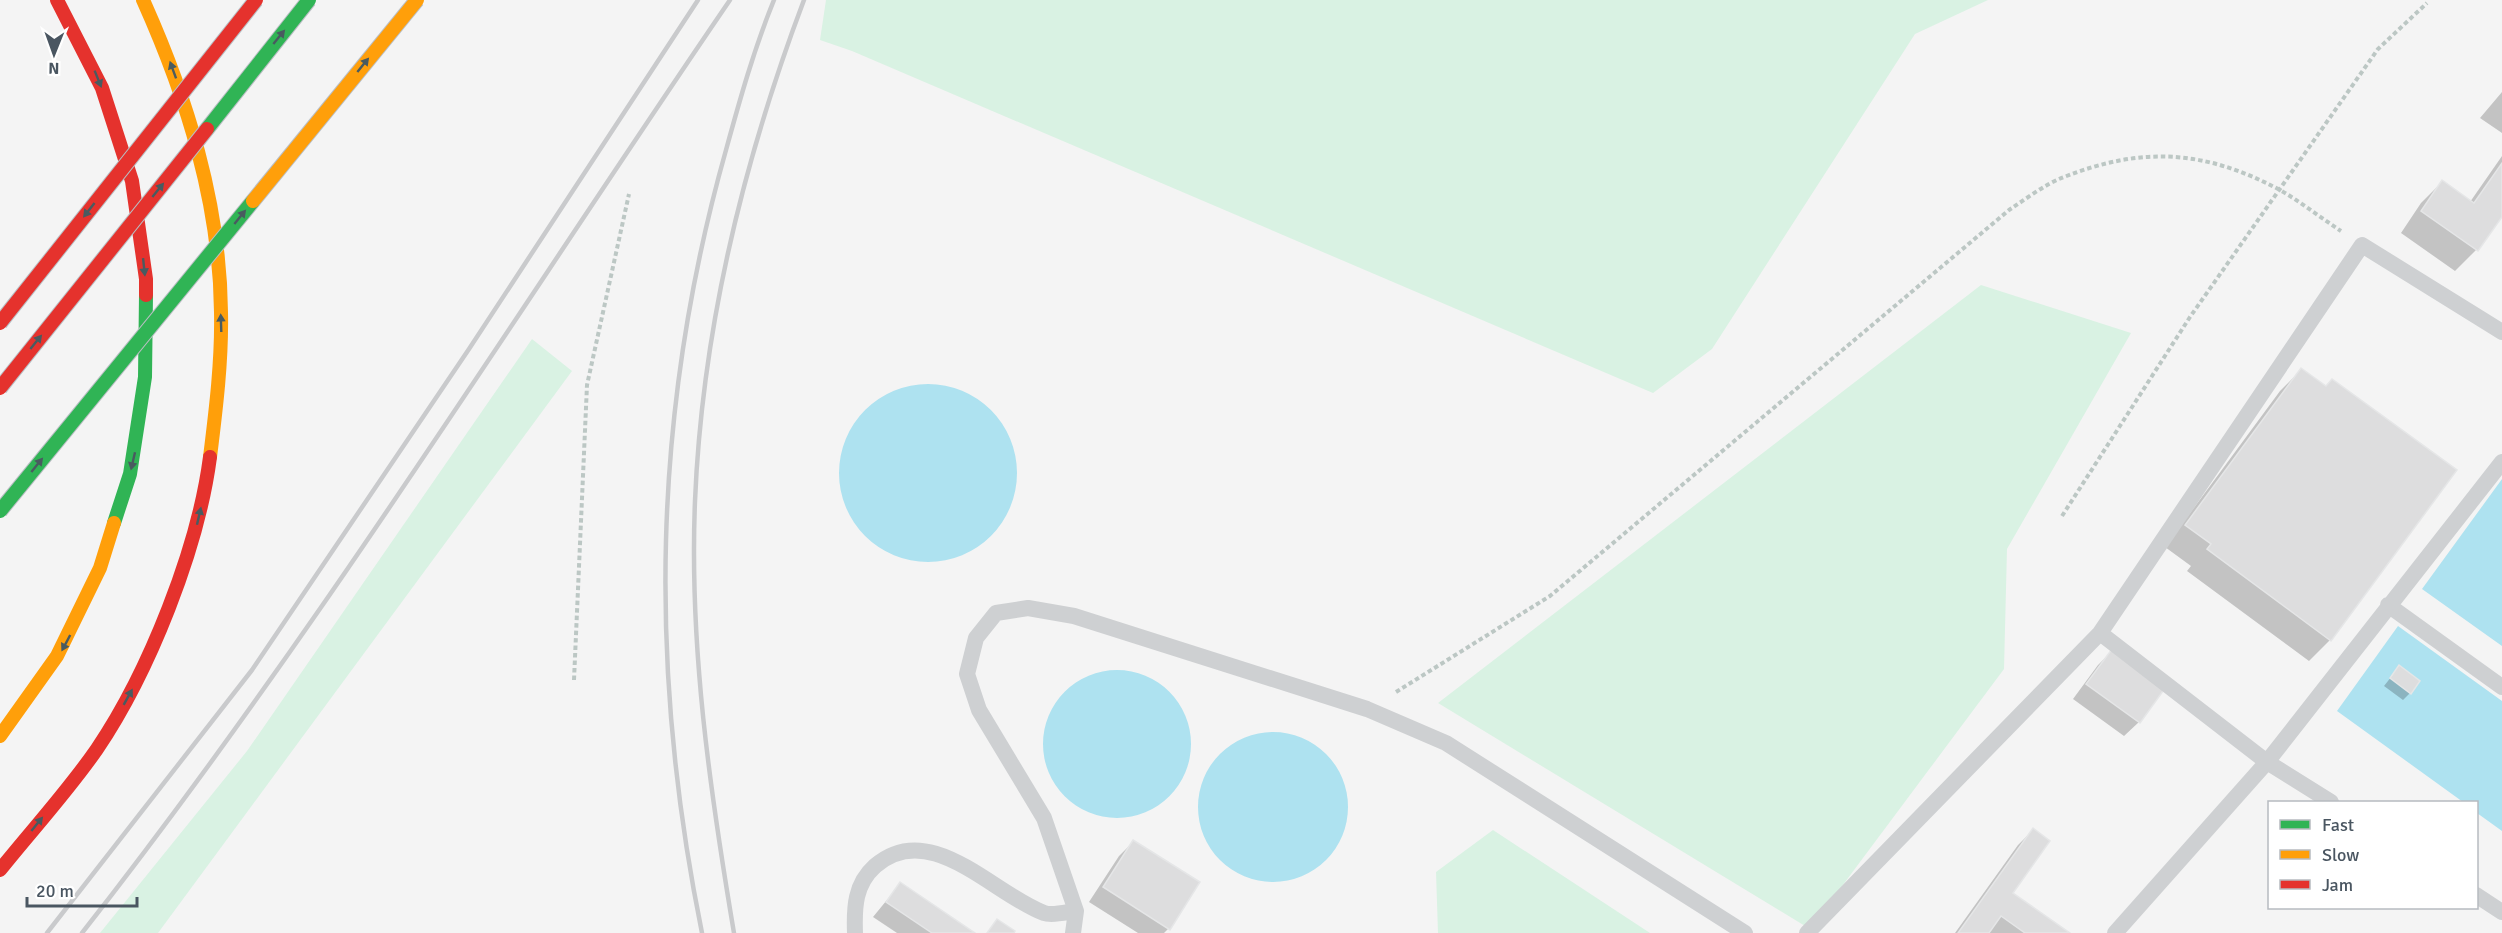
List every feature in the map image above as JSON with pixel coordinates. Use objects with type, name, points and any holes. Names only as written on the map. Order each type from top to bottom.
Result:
[{"type":"main road","points":[[0,736],[32,699],[85,606],[123,506],[144,400],[147,291],[141,236],[131,181],[98,76],[74,26],[57,0]]},
{"type":"main road","points":[[0,870],[98,747],[130,694],[157,638],[179,581],[197,522],[210,461],[218,400],[221,338],[219,276],[212,219],[201,162],[186,106],[167,52],[143,0]]},
{"type":"main road","points":[[0,323],[256,0]]},
{"type":"main road","points":[[0,388],[309,0]]},
{"type":"main road","points":[[0,511],[417,0]]},
{"type":"lane","points":[[1807,933],[2100,633],[2362,245],[2502,332]]},
{"type":"lane","points":[[2115,933],[2267,762],[2502,462]]},
{"type":"lane","points":[[2388,605],[2502,687]]},
{"type":"lane","points":[[1073,933],[1076,911],[1044,818],[979,710],[967,674],[976,638],[996,613],[1028,608],[1074,616],[1367,709],[1446,743],[1744,933]]},
{"type":"lane","points":[[2100,633],[2267,762],[2329,801]]},
{"type":"lane","points":[[855,933],[856,893],[864,876],[881,861],[902,850],[945,856],[1046,914],[1076,911]]},
{"type":"lane","points":[[2478,896],[2502,912]]},
{"type":"path","points":[[2061,516],[2190,317],[2378,49],[2427,3]]},
{"type":"path","points":[[1367,709],[1550,596],[2009,210],[2062,177],[2120,160],[2168,155],[2205,159],[2280,190],[2362,245]]},
{"type":"path","points":[[574,680],[587,385],[629,194]]},
{"type":"green space","points":[[826,0],[1988,0],[1915,34],[1712,349],[1653,393],[852,51],[820,40]]},
{"type":"green space","points":[[1981,285],[2131,333],[2007,549],[2004,669],[1810,929],[1438,703]]},
{"type":"green space","points":[[532,339],[572,371],[158,933],[100,933],[247,751]]},
{"type":"green space","points":[[1493,830],[1650,933],[1438,933],[1436,872]]},
{"type":"water","points":[[928,384],[962,391],[991,410],[1010,439],[1017,473],[1010,507],[991,536],[962,555],[928,562],[894,555],[865,536],[846,507],[839,473],[846,439],[865,410],[894,391]]},
{"type":"water","points":[[2502,479],[2502,646],[2422,589]]},
{"type":"water","points":[[2398,626],[2502,701],[2502,831],[2478,814],[2478,801],[2462,801],[2337,711]]},
{"type":"water","points":[[1117,670],[1145,676],[1169,692],[1185,716],[1191,744],[1185,772],[1169,796],[1145,812],[1117,818],[1089,812],[1065,796],[1049,772],[1043,744],[1049,716],[1065,692],[1089,676]]},
{"type":"water","points":[[1273,732],[1302,737],[1315,744],[1326,754],[1336,765],[1343,778],[1348,807],[1343,836],[1336,849],[1326,860],[1315,870],[1302,877],[1273,882],[1244,877],[1231,870],[1220,860],[1210,849],[1203,836],[1198,807],[1203,778],[1210,765],[1220,754],[1231,744],[1244,737]]},
{"type":"building","points":[[2502,163],[2502,217],[2478,251],[2421,211],[2442,180],[2474,203]]},
{"type":"building","points":[[2301,368],[2326,386],[2332,379],[2457,470],[2331,641],[2207,549],[2211,544],[2185,525]]},
{"type":"building","points":[[2112,649],[2166,687],[2140,723],[2086,684]]},
{"type":"building","points":[[2399,665],[2420,681],[2411,694],[2390,678]]},
{"type":"building","points":[[2033,828],[2050,841],[2013,893],[2070,933],[2025,933],[2001,916],[1989,933],[1958,933]]},
{"type":"building","points":[[1133,840],[1200,882],[1170,930],[1103,887]]},
{"type":"building","points":[[900,882],[975,933],[932,933],[886,902]]},
{"type":"building","points":[[997,919],[1015,931],[1014,933],[987,933]]},
{"type":"railway","points":[[47,933],[252,670],[469,349],[698,0]]},
{"type":"railway","points":[[82,933],[252,706],[413,472],[730,0]]},
{"type":"railway","points":[[702,933],[684,834],[673,735],[666,637],[666,540],[672,443],[683,345],[702,248],[742,93],[774,0]]},
{"type":"railway","points":[[734,933],[717,826],[698,664],[694,555],[699,437],[717,310],[730,246],[763,121],[804,0]]},
{"type":"traffic: fast","points":[[207,129],[309,0]]},
{"type":"traffic: fast","points":[[0,511],[253,201]]},
{"type":"traffic: fast","points":[[114,523],[130,474],[145,377],[146,295]]},
{"type":"traffic: slow","points":[[143,0],[187,113],[215,231],[219,271],[221,348],[210,457]]},
{"type":"traffic: slow","points":[[253,201],[417,0]]},
{"type":"traffic: slow","points":[[0,736],[57,656],[100,568],[114,523]]},
{"type":"traffic: jam","points":[[57,0],[102,88],[132,181],[146,279],[146,295]]},
{"type":"traffic: jam","points":[[0,323],[256,0]]},
{"type":"traffic: jam","points":[[0,388],[207,129]]},
{"type":"traffic: jam","points":[[0,870],[86,765],[135,684],[183,570],[195,531],[210,457]]}]
